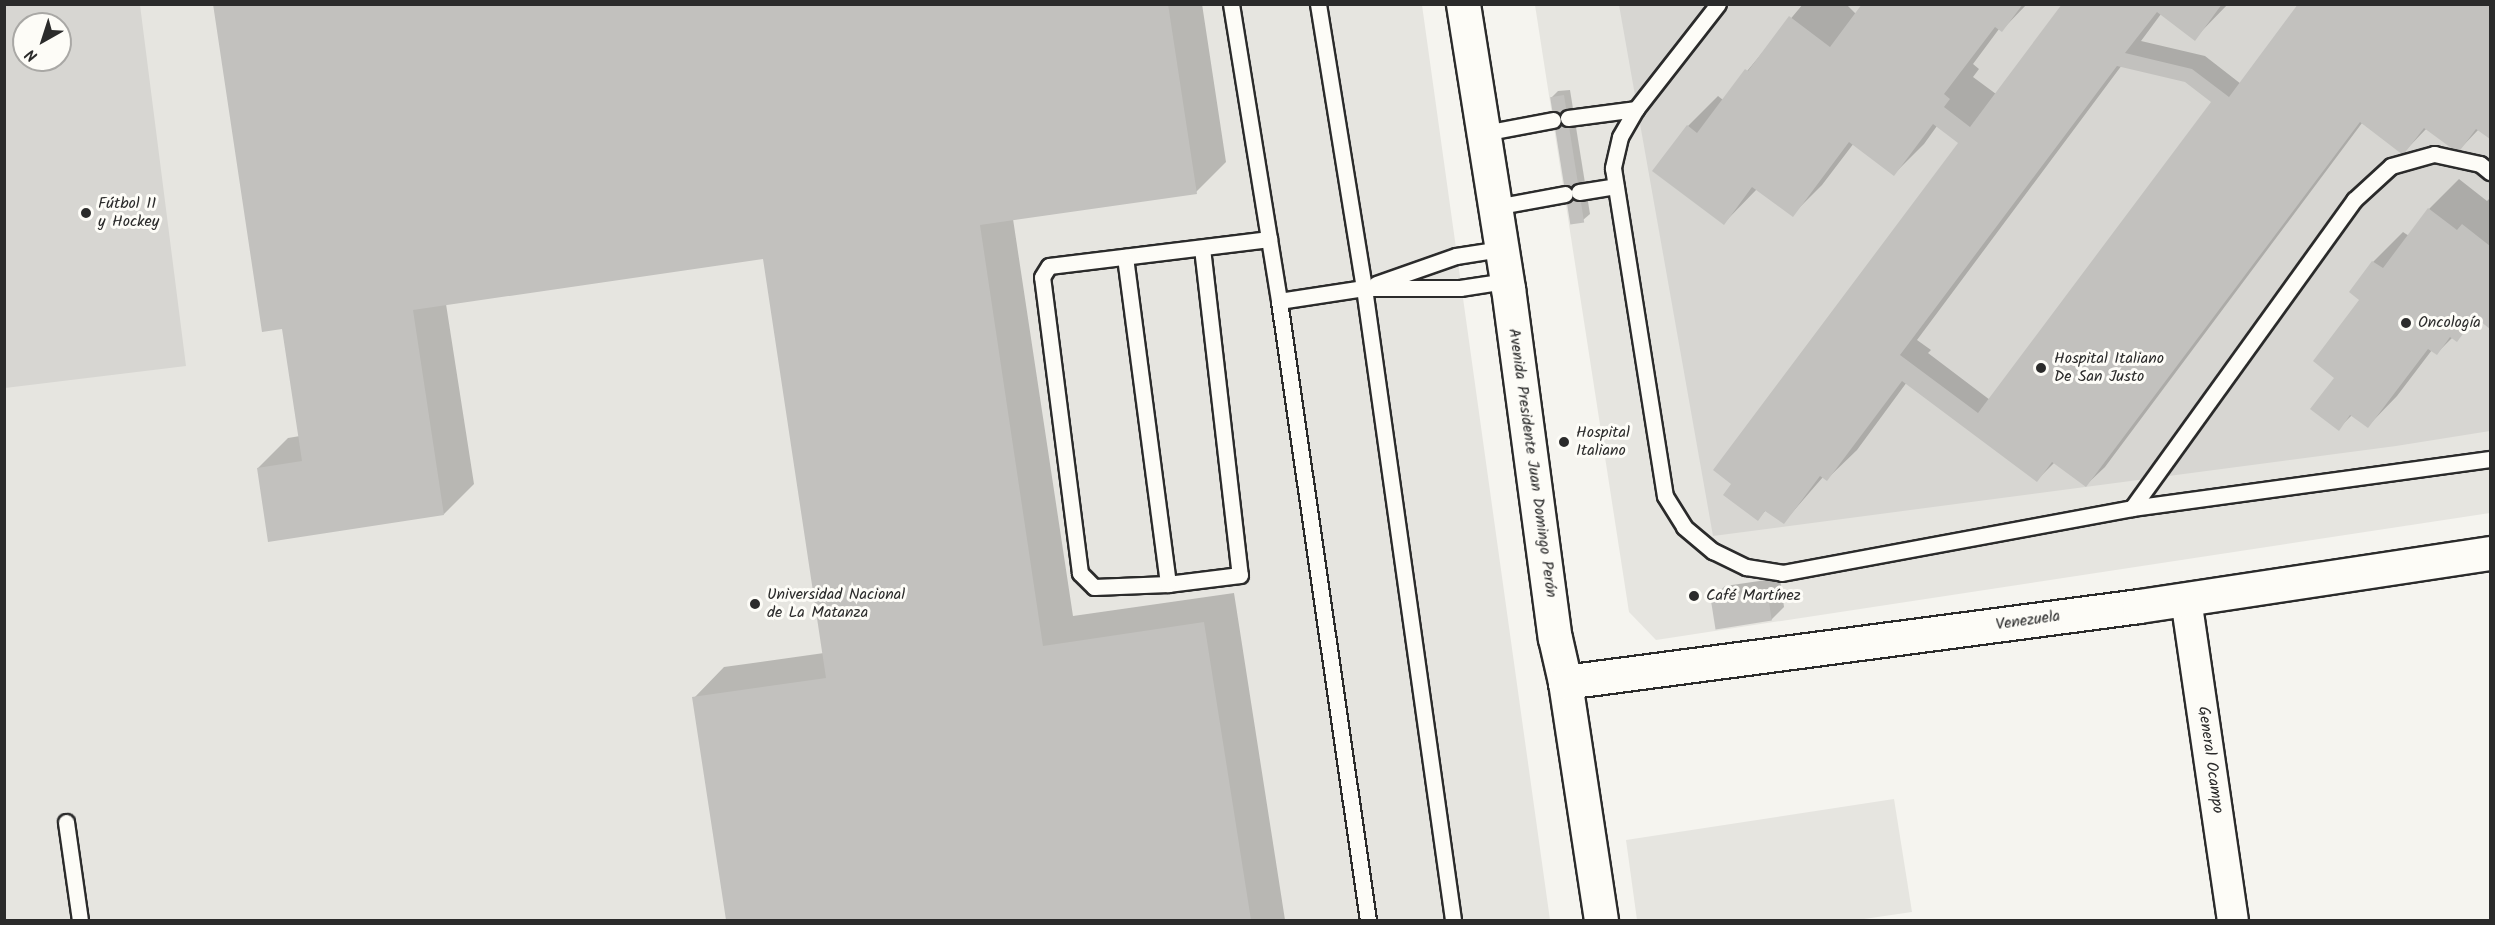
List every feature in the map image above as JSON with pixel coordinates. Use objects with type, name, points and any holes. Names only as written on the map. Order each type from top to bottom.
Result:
[{"type":"main road","name":"Avenida Presidente Juan Domingo Perón","points":[[1463,4],[1506,281],[1556,638],[1565,682],[1601,921]]},
{"type":"main road","name":"Venezuela","points":[[1565,682],[2186,599],[2490,553]]},
{"type":"street","name":"General Ocampo","points":[[2186,599],[2233,921]]},
{"type":"lane","points":[[1231,4],[1279,301],[1368,921]]},
{"type":"lane","points":[[1318,4],[1364,288],[1453,921]]},
{"type":"lane","points":[[1718,4],[1636,109],[1615,152],[1613,168],[1665,496],[1684,527],[1713,551],[1746,567],[1782,573],[2132,508],[2490,459]]},
{"type":"lane","points":[[1484,133],[1561,119],[1636,109]]},
{"type":"lane","points":[[2132,508],[2354,200],[2391,166],[2434,154],[2480,164],[2490,172]]},
{"type":"lane","points":[[1495,207],[1616,186]]},
{"type":"lane","points":[[1203,248],[1240,575],[1168,584],[1094,587],[1080,573],[1042,277],[1049,266],[1269,239]]},
{"type":"lane","points":[[1364,288],[1456,256],[1501,249]]},
{"type":"lane","points":[[1125,257],[1168,584]]},
{"type":"lane","points":[[1279,301],[1364,288],[1460,288],[1506,281]]},
{"type":"lane","points":[[66,822],[80,921]]},
{"type":"shaded area","name":"Fútbol 11 y Hockey","points":[[4,5],[140,5],[186,366],[5,388]]},
{"type":"shaded area","name":"Universidad Nacional de La Matanza","points":[[5,5],[1422,5],[1550,920],[5,920]]},
{"type":"shaded area","name":"Hospital Italiano De San Justo","points":[[1535,5],[2490,5],[2490,513],[1656,640],[1629,612]]},
{"type":"shaded area","name":"Hospital Italiano De San Justo","points":[[1619,5],[2490,5],[2490,431],[2396,446],[1713,536]]},
{"type":"shaded area","points":[[1894,799],[1912,912],[1857,920],[1637,920],[1626,840]]},
{"type":"building","points":[[213,4],[1168,4],[1197,194],[980,225],[1043,646],[1204,622],[1251,920],[726,920],[692,697],[826,678],[763,259],[413,310],[444,515],[268,542],[257,468],[302,461],[282,329],[262,332]]},
{"type":"building","points":[[1862,4],[2023,4],[2002,32],[1995,27],[1944,94],[1950,99],[1944,107],[1970,127],[2062,4],[2222,4],[2195,41],[2157,12],[2125,53],[2192,69],[2229,97],[2298,4],[2490,4],[2490,139],[2476,129],[2458,153],[2424,128],[2403,155],[2360,122],[2086,487],[2052,462],[2037,482],[1902,381],[1827,481],[1820,476],[1784,524],[1765,511],[1758,521],[1723,495],[1731,484],[1713,470],[1958,143],[1933,124],[1894,176],[1849,142],[1793,217],[1752,187],[1724,225],[1652,171],[1687,125],[1697,133],[1745,69],[1748,71],[1789,16],[1830,47]],"holes":[[[2117,66],[2185,82],[2211,102],[1978,413],[1900,355]]]},
{"type":"building","points":[[1564,95],[1584,222],[1570,225],[1550,97]]},
{"type":"building","name":"Oncología","points":[[2428,208],[2457,230],[2462,224],[2490,246],[2490,329],[2475,317],[2457,342],[2450,337],[2437,355],[2428,349],[2368,428],[2350,415],[2339,431],[2310,409],[2334,378],[2313,361],[2359,300],[2349,292],[2372,261],[2383,268]]},
{"type":"building","points":[[1767,590],[1772,621],[1716,630],[1711,599]]},
{"type":"place","name":"Fútbol 11 y Hockey","points":[[86,213]]},
{"type":"place","name":"Oncología","points":[[2406,323]]},
{"type":"place","name":"Hospital Italiano De San Justo","points":[[2041,368]]},
{"type":"place","name":"Hospital Italiano","points":[[1564,442]]},
{"type":"place","name":"Café Martínez","points":[[1694,596]]},
{"type":"place","name":"Universidad Nacional de La Matanza","points":[[755,604]]}]
